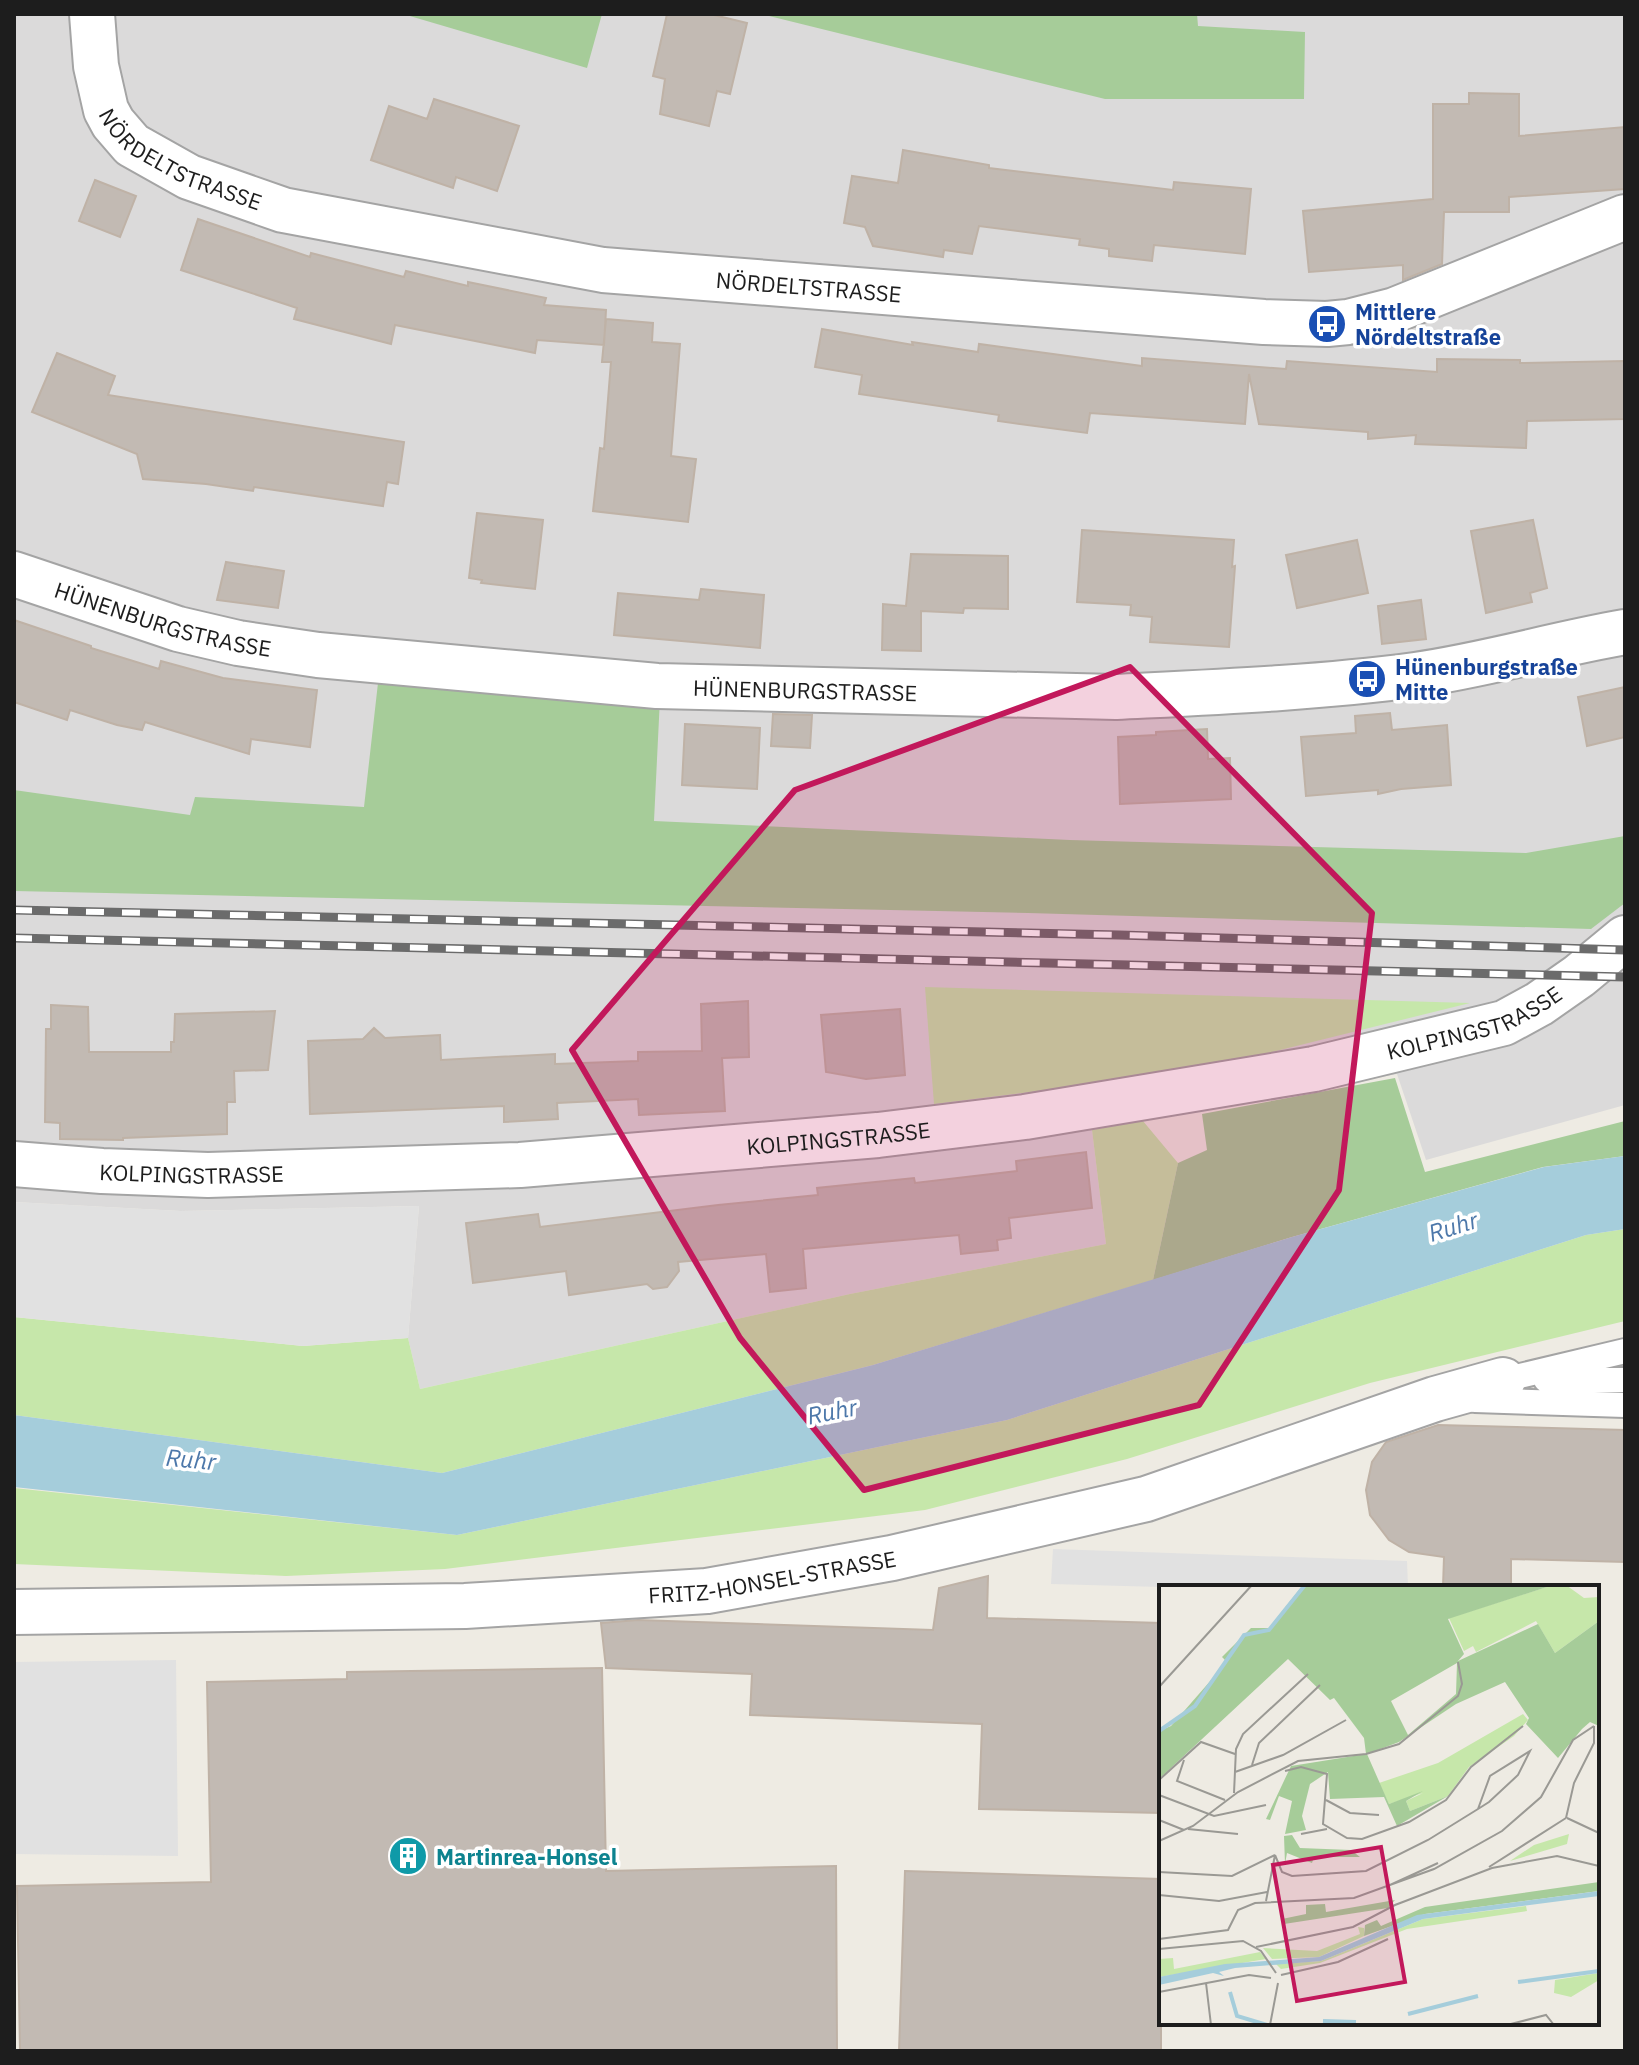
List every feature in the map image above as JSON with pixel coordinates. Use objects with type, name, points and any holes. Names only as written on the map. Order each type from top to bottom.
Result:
[{"type":"street","name":"NÖRDELTSTRASSE","points":[[92,14],[96,66],[106,110],[113,123],[132,145],[189,177],[311,218],[603,270],[1264,322],[1327,324],[1395,310],[1625,217]]},
{"type":"street","name":"HÜNENBURGSTRASSE","points":[[14,574],[178,629],[238,643],[332,657],[657,686],[1116,697],[1173,694],[1416,674],[1619,631]]},
{"type":"street","name":"KOLPINGSTRASSE","points":[[14,1164],[208,1175],[520,1165],[878,1135],[1025,1117],[1314,1069],[1504,1023],[1539,1004],[1579,976],[1625,938]]},
{"type":"street","name":"FRITZ-HONSEL-STRASSE","points":[[14,1612],[465,1606],[707,1591],[892,1558],[1146,1499],[1435,1399],[1503,1380]]},
{"type":"lane","points":[[1503,1380],[1625,1351]]},
{"type":"lane","points":[[1503,1380],[1625,1380]]},
{"type":"lane","points":[[1435,1399],[1625,1405]]},
{"type":"highlighted area","points":[[1130,667],[1372,913],[1339,1190],[1199,1405],[864,1490],[740,1338],[572,1050],[795,790]]},
{"type":"shaded area","points":[[14,14],[1625,14],[1625,1105],[1426,1160],[1397,1074],[1092,1130],[1106,1244],[850,1294],[420,1389],[408,1338],[419,1206],[181,1211],[14,1202]]},
{"type":"shaded area","points":[[14,1202],[181,1211],[419,1206],[408,1338],[303,1346],[14,1317]]},
{"type":"shaded area","points":[[1053,1549],[1407,1561],[1408,1585],[1159,1587],[1051,1584]]},
{"type":"shaded area","points":[[176,1660],[178,1856],[14,1854],[14,1662]]},
{"type":"green space","points":[[403,14],[602,14],[587,68]]},
{"type":"green space","points":[[761,14],[1197,14],[1198,26],[1305,32],[1304,99],[1105,99]]},
{"type":"green space","points":[[379,674],[660,698],[654,821],[1070,840],[1526,853],[1625,836],[1625,903],[1591,929],[1028,913],[14,891],[14,790],[190,815],[195,797],[364,807]]},
{"type":"green space","points":[[925,987],[1470,1003],[1191,1072],[934,1104]]},
{"type":"green space","points":[[1395,1078],[1425,1172],[1625,1121],[1625,1156],[1543,1167],[1292,1237],[1153,1280],[1178,1163],[1207,1150],[1202,1114]]},
{"type":"green space","points":[[1143,1121],[1178,1163],[1153,1280],[873,1365],[442,1473],[14,1415],[14,1317],[303,1346],[408,1338],[420,1389],[850,1294],[1106,1244],[1092,1130]]},
{"type":"green space","points":[[1625,1229],[1625,1321],[1370,1383],[1127,1459],[925,1510],[445,1569],[286,1576],[14,1564],[14,1488],[457,1535],[1007,1420],[1586,1235]]},
{"type":"water","name":"Ruhr","points":[[1625,1156],[1625,1229],[1586,1235],[1007,1420],[457,1535],[14,1487],[14,1415],[442,1473],[873,1365],[1292,1237],[1544,1167]]},
{"type":"building","points":[[667,14],[710,14],[747,23],[730,94],[717,91],[709,126],[660,114],[665,79],[653,76]]},
{"type":"building","points":[[1469,93],[1519,94],[1519,136],[1625,127],[1625,189],[1509,197],[1509,212],[1444,212],[1442,264],[1403,280],[1403,265],[1309,272],[1303,211],[1433,199],[1433,104],[1469,104]]},
{"type":"building","points":[[434,99],[519,126],[497,191],[456,177],[453,188],[371,160],[389,106],[427,119]]},
{"type":"building","points":[[903,150],[989,165],[989,168],[1173,190],[1174,182],[1251,189],[1245,254],[1154,245],[1152,261],[1109,256],[1109,249],[1079,245],[1080,239],[979,226],[972,254],[944,250],[943,257],[873,246],[865,227],[844,223],[852,176],[898,183]]},
{"type":"building","points":[[95,180],[136,196],[120,237],[79,221]]},
{"type":"building","points":[[198,219],[310,257],[311,253],[404,277],[406,271],[468,286],[468,282],[546,298],[544,305],[606,310],[604,345],[537,340],[535,353],[395,325],[391,344],[294,319],[297,308],[181,270]]},
{"type":"building","points":[[606,319],[653,323],[652,342],[680,344],[671,456],[696,459],[688,522],[593,511],[600,448],[604,449],[611,362],[602,362]]},
{"type":"building","points":[[822,329],[913,345],[912,342],[978,352],[979,344],[1142,366],[1142,358],[1286,369],[1287,361],[1437,372],[1437,359],[1520,360],[1520,363],[1625,361],[1625,419],[1527,421],[1526,448],[1415,444],[1416,435],[1368,439],[1368,432],[1259,424],[1249,374],[1245,424],[1090,413],[1087,433],[998,421],[999,415],[859,394],[862,375],[815,367]]},
{"type":"building","points":[[57,353],[115,376],[108,395],[404,442],[398,484],[387,482],[383,506],[254,487],[253,491],[143,479],[137,454],[32,412]]},
{"type":"building","points":[[477,513],[543,520],[535,589],[481,583],[482,580],[469,578]]},
{"type":"building","points":[[1533,520],[1547,588],[1530,593],[1532,602],[1486,613],[1471,531]]},
{"type":"building","points":[[1082,530],[1234,540],[1229,647],[1150,642],[1152,617],[1130,615],[1131,605],[1077,602]]},
{"type":"building","points":[[1357,540],[1368,593],[1297,608],[1286,555]]},
{"type":"building","points":[[911,554],[1008,556],[1008,609],[964,608],[963,613],[921,611],[921,651],[882,650],[883,604],[906,606]]},
{"type":"building","points":[[226,562],[284,571],[278,608],[217,600]]},
{"type":"building","points":[[701,589],[764,595],[760,648],[614,635],[618,593],[699,600]]},
{"type":"building","points":[[1421,600],[1426,639],[1382,644],[1378,606]]},
{"type":"building","points":[[14,620],[159,669],[161,661],[223,678],[317,690],[310,747],[251,739],[249,754],[145,722],[142,730],[70,710],[67,720],[14,702]]},
{"type":"building","points":[[1625,687],[1625,737],[1587,746],[1578,697]]},
{"type":"building","points":[[1390,713],[1392,730],[1447,725],[1451,785],[1378,794],[1378,790],[1306,796],[1301,737],[1356,733],[1355,716]]},
{"type":"building","points":[[773,714],[812,715],[810,748],[771,746]]},
{"type":"building","points":[[685,724],[760,728],[757,789],[682,785]]},
{"type":"building","points":[[1207,729],[1208,759],[1230,758],[1231,799],[1120,804],[1118,737]]},
{"type":"building","points":[[748,1001],[749,1057],[722,1058],[725,1111],[639,1115],[638,1099],[557,1103],[558,1119],[504,1122],[504,1106],[310,1114],[308,1041],[363,1039],[374,1028],[385,1038],[440,1035],[441,1060],[555,1054],[555,1064],[638,1061],[638,1052],[702,1051],[701,1004]]},
{"type":"building","points":[[51,1005],[88,1007],[89,1052],[171,1052],[175,1014],[275,1011],[268,1070],[234,1071],[235,1102],[227,1102],[227,1134],[123,1140],[60,1139],[60,1123],[45,1122],[46,1029],[51,1029]]},
{"type":"building","points":[[900,1009],[905,1075],[866,1079],[826,1072],[821,1015]]},
{"type":"building","points":[[1086,1152],[1092,1208],[1009,1218],[1011,1238],[997,1240],[998,1250],[961,1254],[959,1235],[803,1249],[806,1288],[770,1292],[766,1254],[678,1262],[679,1271],[667,1287],[653,1289],[647,1284],[569,1295],[566,1271],[473,1283],[466,1223],[538,1214],[540,1227],[818,1195],[817,1188],[914,1178],[915,1183],[1017,1171],[1016,1161]]},
{"type":"building","points":[[1438,1425],[1625,1430],[1625,1562],[1511,1559],[1511,1585],[1443,1585],[1444,1557],[1409,1552],[1389,1540],[1370,1515],[1366,1490],[1372,1462],[1386,1442]]},
{"type":"building","points":[[988,1576],[987,1618],[1159,1623],[1159,1813],[979,1809],[982,1724],[750,1715],[752,1674],[606,1668],[601,1623],[638,1620],[933,1630],[939,1588]]},
{"type":"building","name":"Martinrea-Honsel","points":[[602,1668],[606,1871],[836,1866],[837,2051],[20,2051],[17,1886],[211,1882],[207,1682],[347,1679],[347,1672]]},
{"type":"building","points":[[905,1871],[1159,1879],[1161,2051],[899,2051]]},
{"type":"railway","points":[[14,910],[1119,935],[1625,950]]},
{"type":"railway","points":[[14,938],[1625,977]]},
{"type":"place","name":"Mittlere Nördeltstraße","points":[[1327,324]]},
{"type":"place","name":"Hünenburgstraße Mitte","points":[[1367,679]]},
{"type":"place","name":"Martinrea-Honsel","points":[[408,1856]]}]
